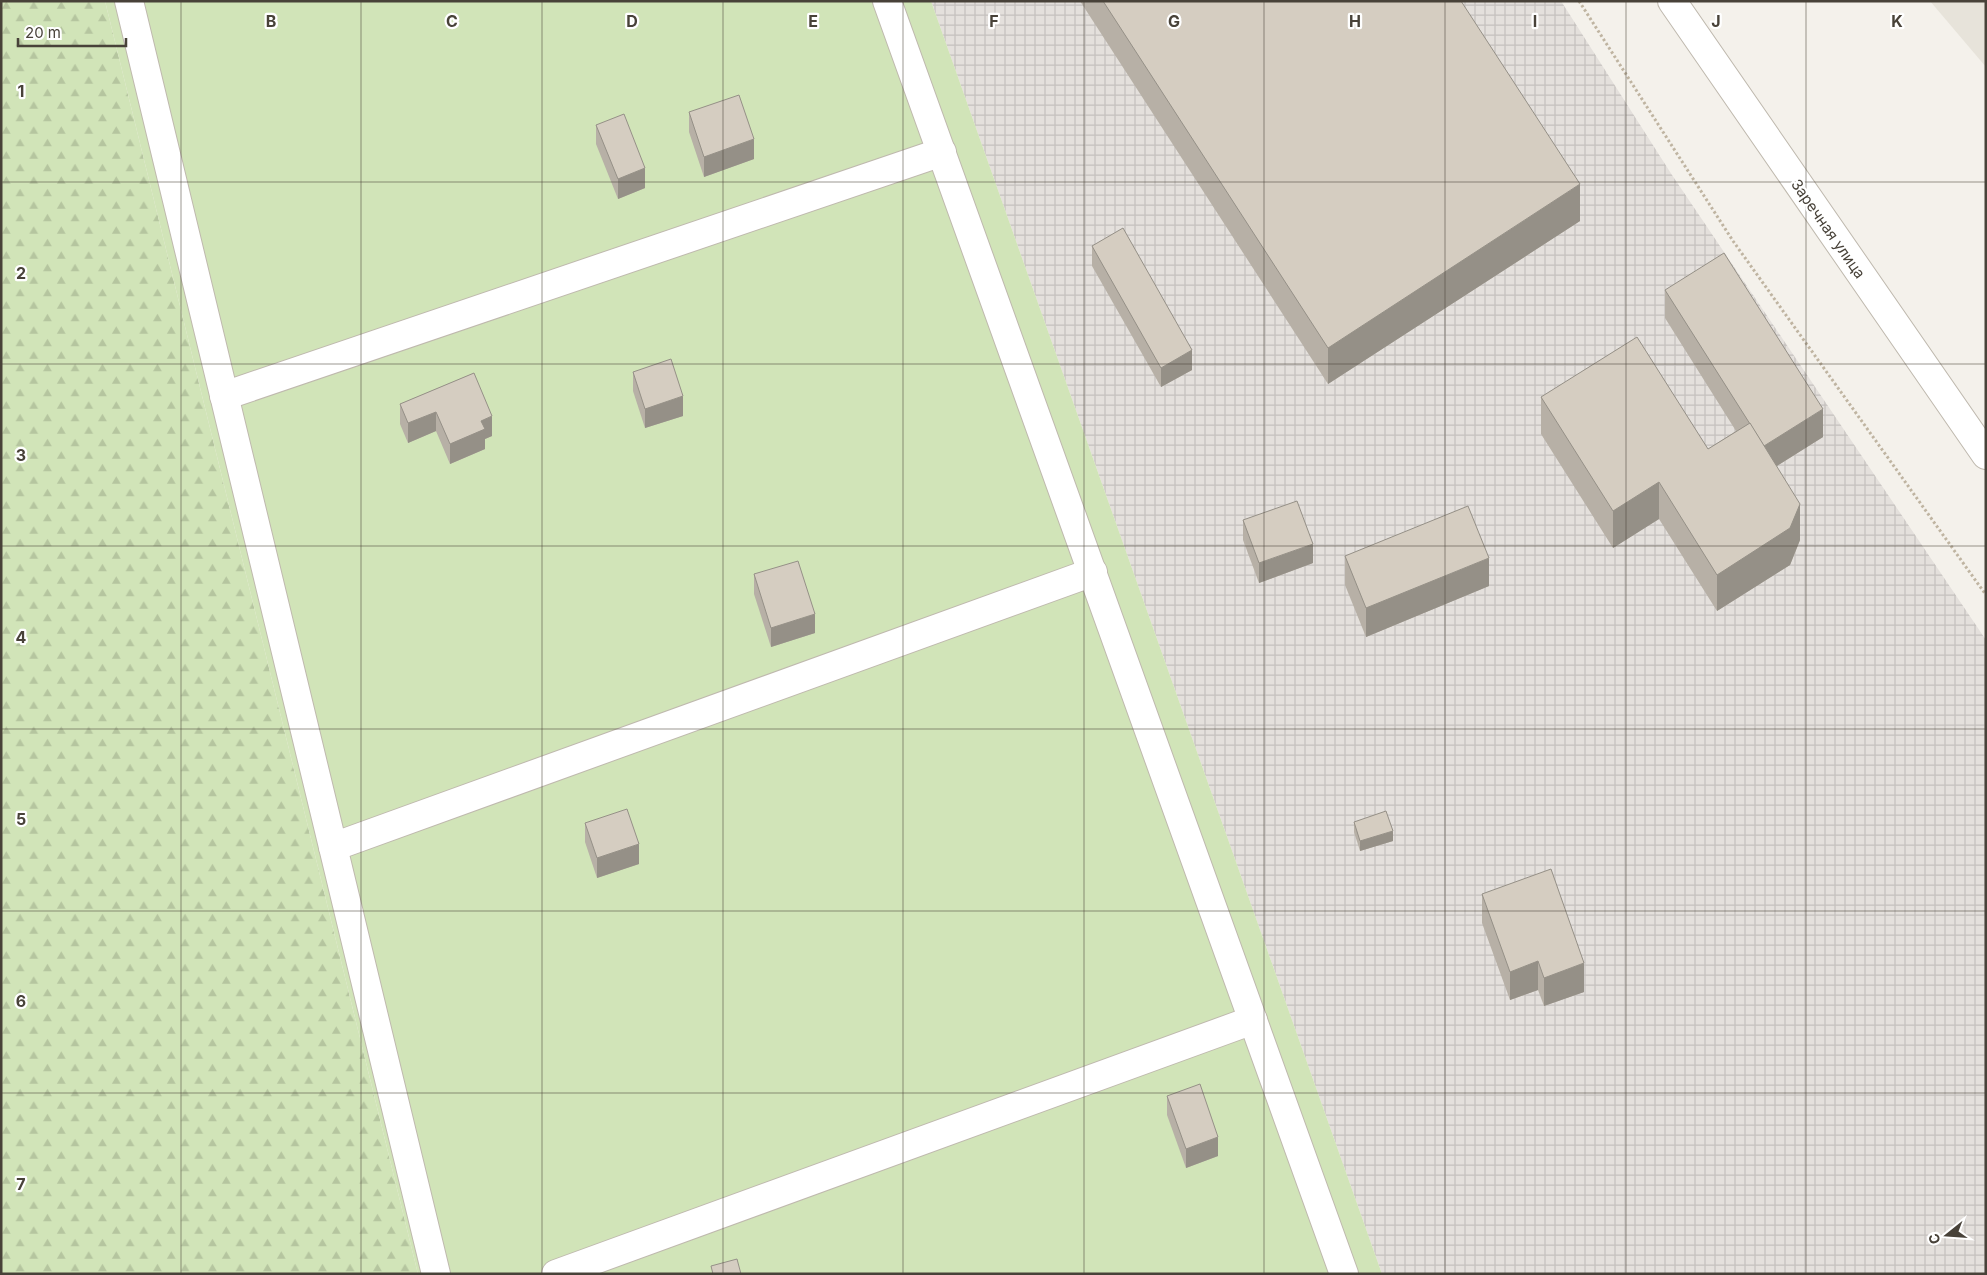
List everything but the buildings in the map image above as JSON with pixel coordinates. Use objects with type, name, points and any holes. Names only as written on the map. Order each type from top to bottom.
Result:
[{"type":"street","points":[[129,1],[436,1274]]},
{"type":"street","points":[[888,1],[1344,1274]]},
{"type":"street","name":"Заречная улица","points":[[1672,1],[1986,455]]},
{"type":"street","points":[[224,396],[942,152]]},
{"type":"street","points":[[333,847],[1092,572]]},
{"type":"street","points":[[556,1274],[1253,1020]]},
{"type":"path","points":[[1579,1],[1732,240],[1986,595]]},
{"type":"shaded area","points":[[931,1],[1561,1],[1672,175],[1986,640],[1986,1274],[1382,1274]]},
{"type":"shaded area","points":[[1930,1],[1986,1],[1986,67]]},
{"type":"green space","points":[[1,1],[105,1],[418,1274],[1,1274]]},
{"type":"green space","points":[[105,1],[931,1],[1382,1274],[418,1274]]}]
